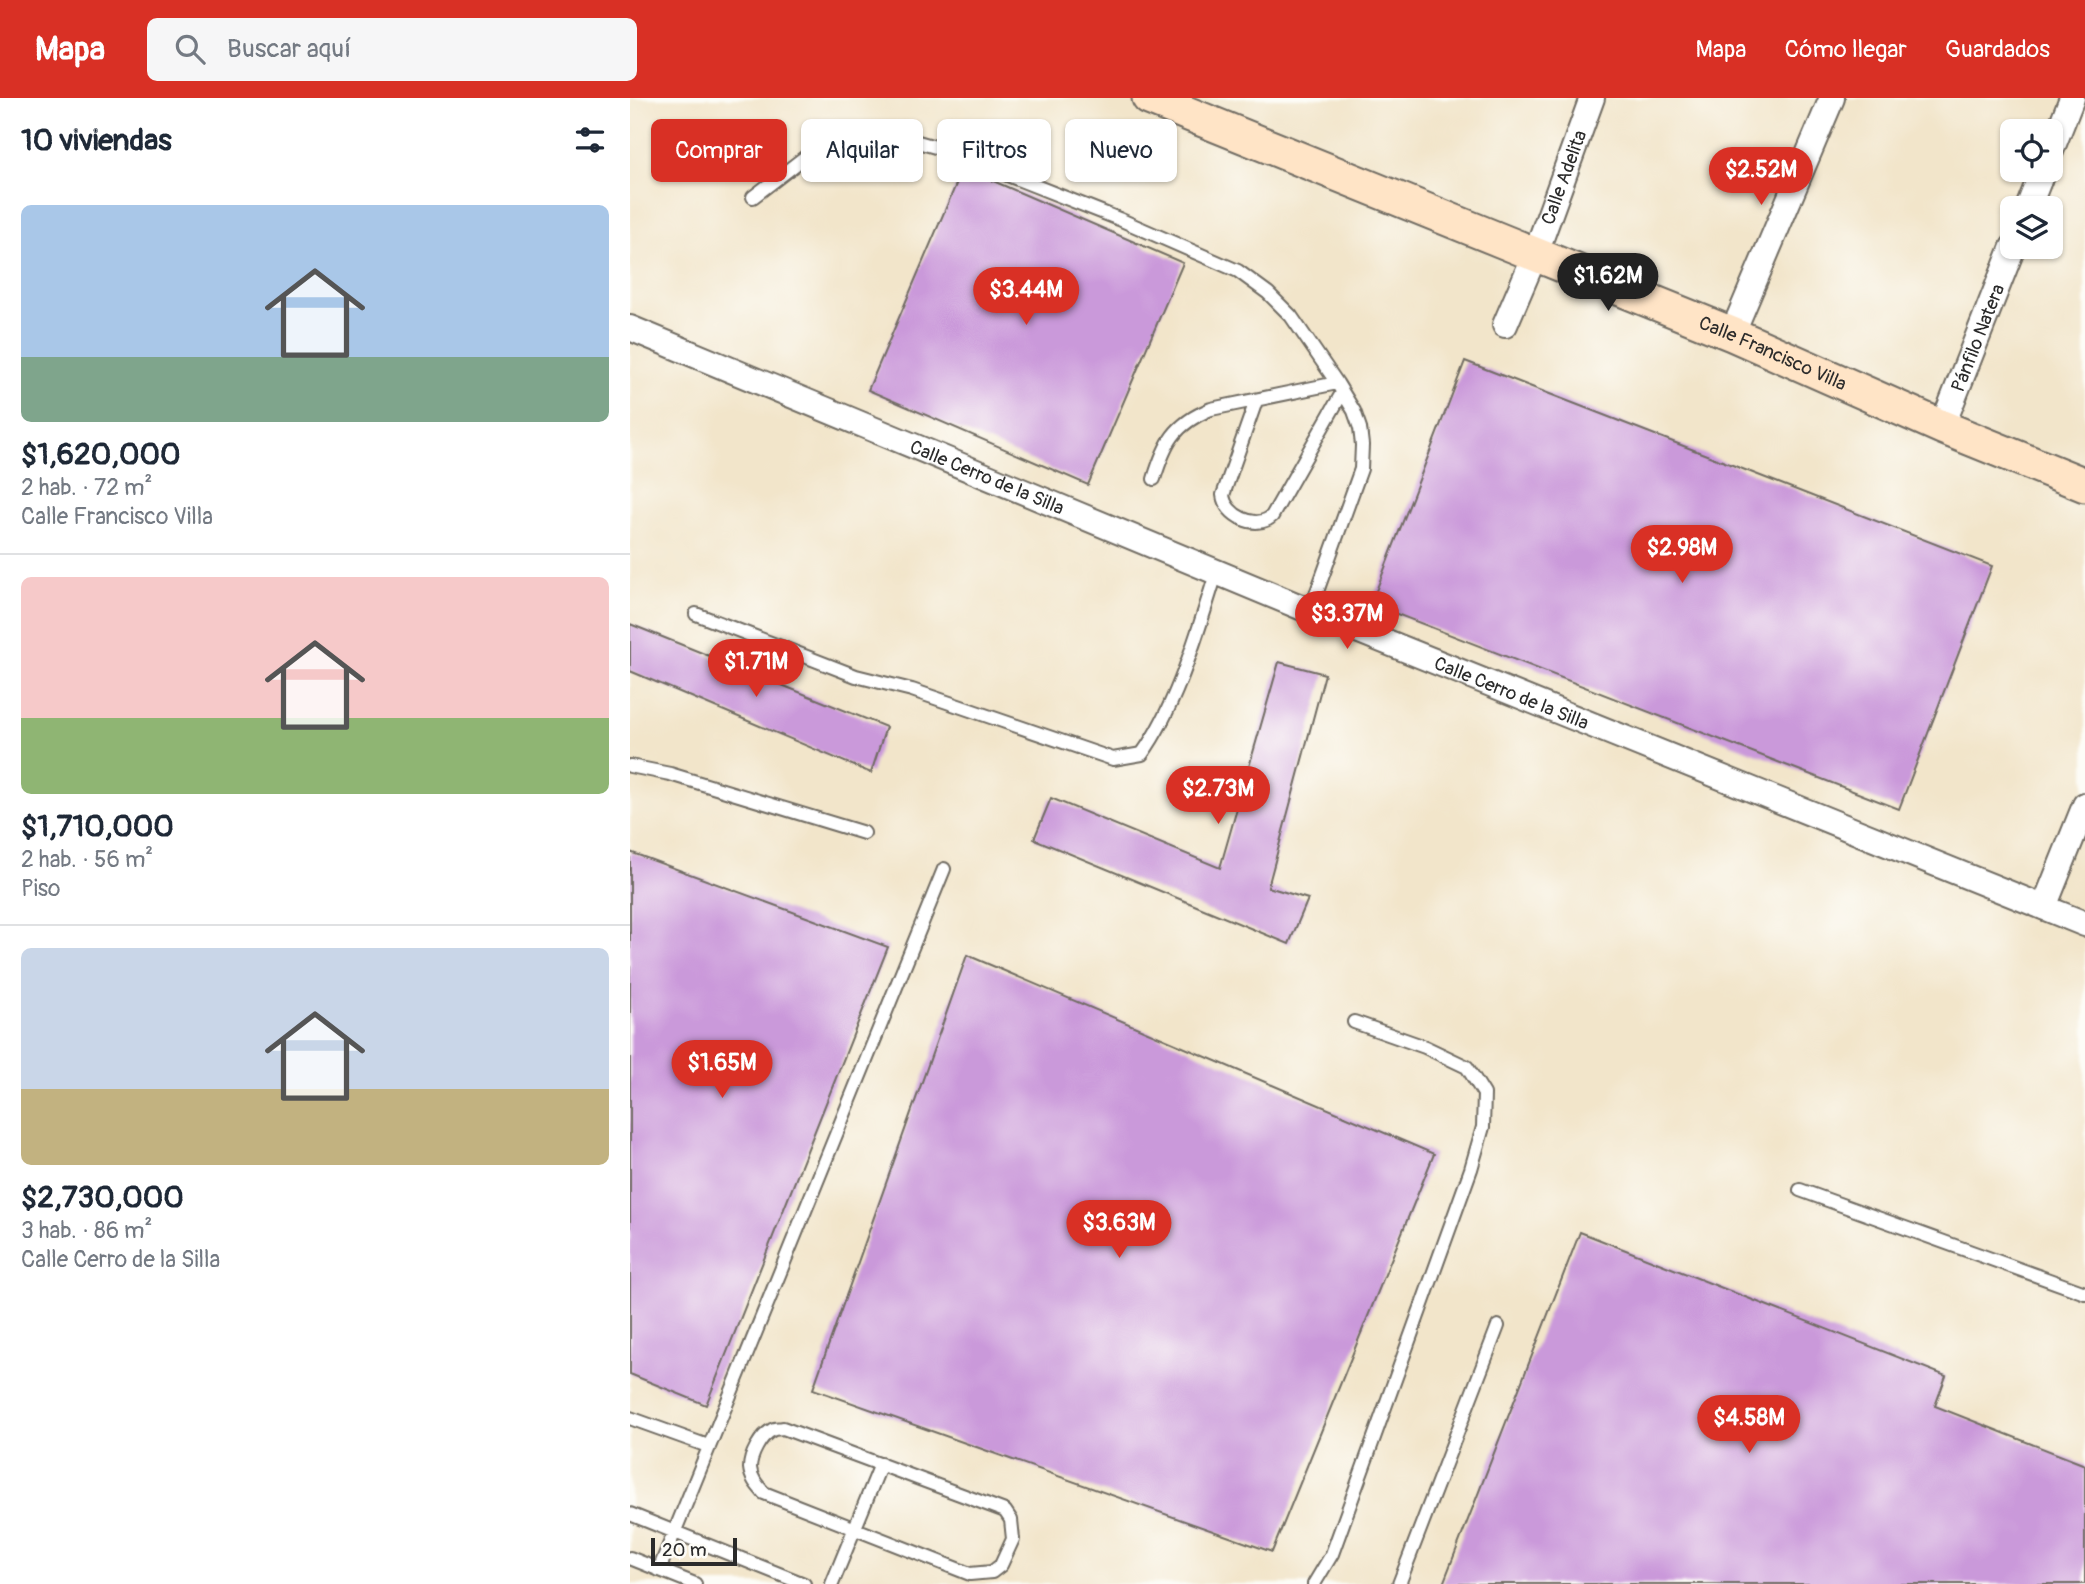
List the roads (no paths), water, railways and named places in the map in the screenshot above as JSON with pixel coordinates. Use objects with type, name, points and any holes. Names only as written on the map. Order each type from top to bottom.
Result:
[{"type":"street","name":"Calle Francisco Villa","points":[[1149,98],[1732,334],[1942,427],[2085,485]]},
{"type":"street","name":"Calle Adelita","points":[[1505,325],[1535,255],[1592,98]]},
{"type":"street","points":[[1732,334],[1832,98]]},
{"type":"street","points":[[2063,121],[2072,98]]},
{"type":"street","name":"Pánfilo Natera","points":[[1942,427],[2008,259]]},
{"type":"street","name":"Calle Cerro de la Silla","points":[[630,328],[1310,611],[2085,924]]},
{"type":"street","points":[[2044,907],[2085,806]]},
{"type":"lane","points":[[753,197],[809,154],[855,136],[897,136],[939,148],[1119,219],[1238,271],[1268,293],[1291,316],[1354,411],[1360,428],[1361,469],[1310,611]]},
{"type":"lane","points":[[1256,401],[1223,495],[1224,504],[1229,511],[1259,523],[1266,522],[1272,516],[1339,388]]},
{"type":"lane","points":[[1154,479],[1163,451],[1178,427],[1193,416],[1211,409],[1339,388]]},
{"type":"lane","points":[[696,614],[856,676],[912,690],[1113,759],[1142,754],[1157,732],[1195,640],[1217,571]]},
{"type":"lane","points":[[630,766],[670,774],[864,833]]},
{"type":"lane","points":[[659,1570],[944,869]]},
{"type":"lane","points":[[1314,1584],[1332,1554],[1471,1169],[1483,1126],[1484,1094],[1467,1067],[1424,1047],[1354,1022]]},
{"type":"lane","points":[[1800,1191],[2085,1293]]},
{"type":"lane","points":[[1399,1584],[1498,1326]]},
{"type":"lane","points":[[630,1418],[708,1446]]},
{"type":"lane","points":[[783,1428],[881,1464],[1005,1511],[1011,1520],[1013,1539],[1001,1565],[992,1572],[970,1574],[764,1493],[754,1481],[750,1469],[752,1457],[761,1439],[772,1430],[783,1428]]},
{"type":"lane","points":[[832,1584],[881,1464]]},
{"type":"lane","points":[[630,1514],[804,1584]]},
{"type":"lane","points":[[630,1558],[695,1584]]}]
